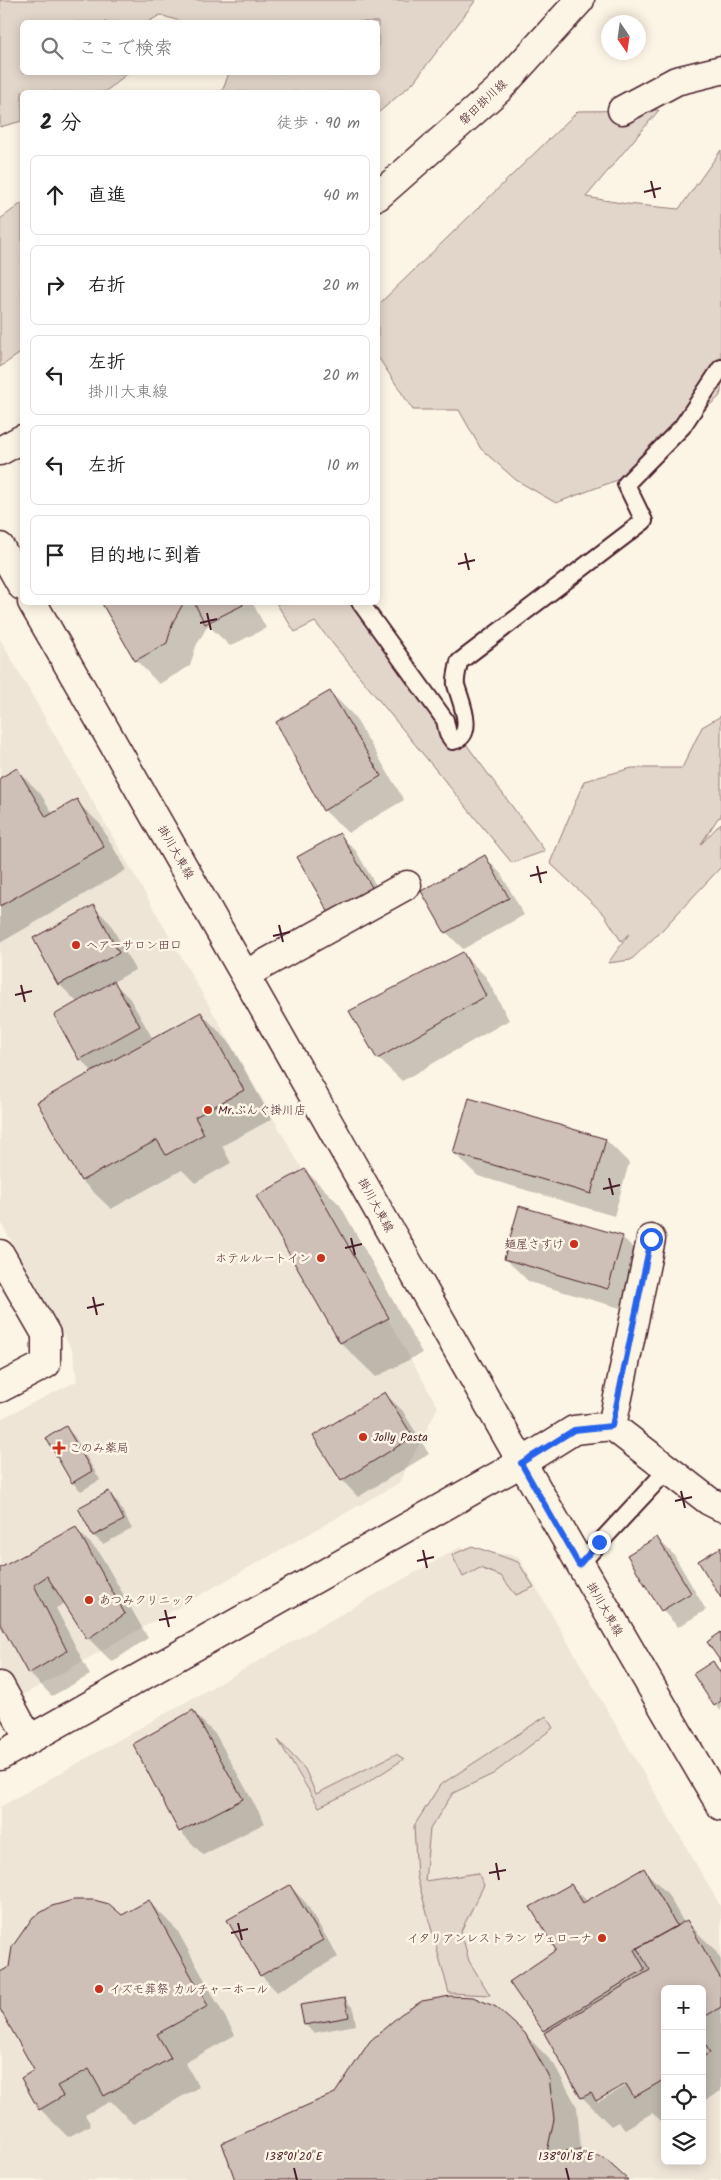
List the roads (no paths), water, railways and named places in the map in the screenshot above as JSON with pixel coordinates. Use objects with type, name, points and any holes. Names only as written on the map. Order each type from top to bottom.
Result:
[{"type":"main road","name":"磐田掛川線","points":[[380,194],[498,90],[580,0]]},
{"type":"main road","points":[[622,110],[676,80],[721,70]]},
{"type":"main road","points":[[0,452],[20,440]]},
{"type":"main road","points":[[0,547],[20,582]]},
{"type":"main road","name":"掛川大東線","points":[[34,605],[246,974],[579,1565],[721,1806]]},
{"type":"main road","points":[[246,974],[406,885]]},
{"type":"main road","points":[[612,1426],[651,1239]]},
{"type":"main road","points":[[0,1254],[46,1334],[46,1364],[0,1388]]},
{"type":"main road","points":[[0,1756],[521,1463],[574,1430],[612,1426],[709,1501],[721,1507]]},
{"type":"main road","points":[[0,1686],[29,1739]]},
{"type":"lane","points":[[362,605],[445,720],[448,734],[453,741],[458,739],[463,735],[466,713],[456,683],[459,662],[644,521],[626,484],[682,426],[721,368]]},
{"type":"lane","points":[[579,1565],[668,1469]]},
{"type":"place","name":"ヘアーサロン田口","points":[[76,945]]},
{"type":"place","name":"Mr.ぶんぐ掛川店","points":[[208,1110]]},
{"type":"place","name":"麺屋さすけ","points":[[574,1244]]},
{"type":"place","name":"ホテルルートイン","points":[[321,1258]]},
{"type":"place","name":"Jolly Pasta","points":[[363,1437]]},
{"type":"place","name":"このみ薬局","points":[[59,1448]]},
{"type":"place","name":"あつみクリニック","points":[[89,1600]]},
{"type":"place","name":"イタリアンレストラン ヴェローナ","points":[[602,1938]]},
{"type":"place","name":"イズモ葬祭 カルチャーホール","points":[[99,1989]]}]
